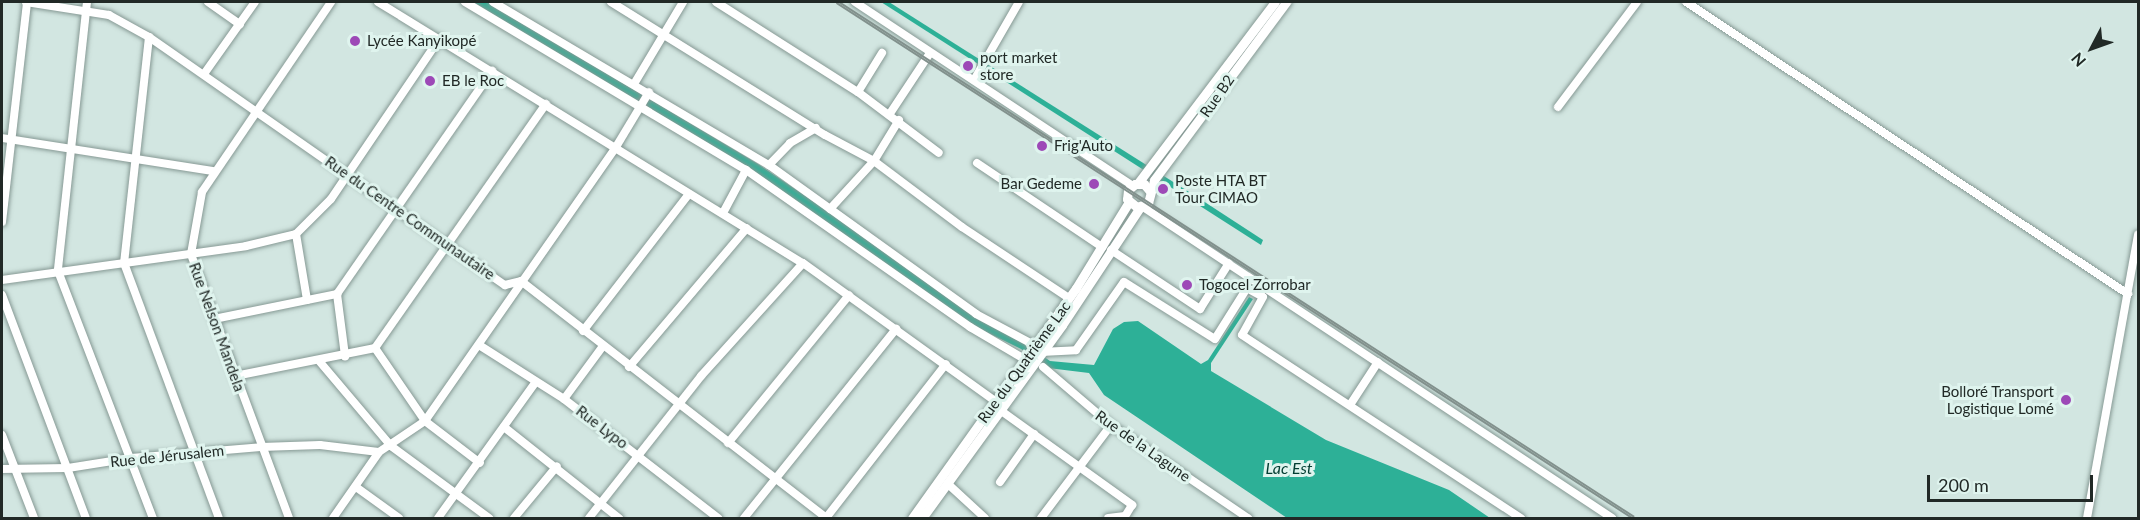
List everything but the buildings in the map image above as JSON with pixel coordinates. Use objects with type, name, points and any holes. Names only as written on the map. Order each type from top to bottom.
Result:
[{"type":"main road","name":"Rue B2","points":[[1135,184],[1149,174],[1275,2]]},
{"type":"main road","name":"Rue B2","points":[[1150,191],[1159,173],[1286,2]]},
{"type":"main road","points":[[1135,184],[1150,191],[1150,201],[1142,207],[1129,202],[1127,193],[1135,184]]},
{"type":"main road","name":"Rue du Quatrième Lac","points":[[912,519],[1038,349],[1106,249],[1129,202]]},
{"type":"main road","name":"Rue du Quatrième Lac","points":[[922,519],[948,484],[1026,360],[1038,349],[1069,298],[1106,249],[1142,207]]},
{"type":"street","points":[[2,222],[26,2]]},
{"type":"street","name":"Rue du Centre Communautaire","points":[[26,2],[85,6],[109,15],[149,37],[257,110],[505,285],[521,281]]},
{"type":"street","points":[[208,2],[240,24]]},
{"type":"street","points":[[204,74],[255,2]]},
{"type":"street","name":"Rue Nelson Mandela","points":[[289,519],[191,254],[197,204],[213,171],[332,2]]},
{"type":"street","points":[[378,2],[723,213],[849,295],[946,364],[1034,434],[1132,505],[1127,517],[1108,519]]},
{"type":"street","points":[[465,2],[746,170],[970,327],[1026,360]]},
{"type":"street","points":[[493,2],[649,92],[769,165],[976,314],[1038,349],[1076,350],[1124,282],[1215,339],[1247,288],[1263,297],[1242,335],[1521,519]]},
{"type":"street","points":[[611,2],[874,161],[962,227],[1069,298]]},
{"type":"street","points":[[634,84],[683,2]]},
{"type":"street","points":[[716,2],[858,92],[939,153]]},
{"type":"street","points":[[855,2],[930,53],[1135,184]]},
{"type":"street","points":[[974,80],[1019,2]]},
{"type":"street","points":[[1558,107],[1637,2]]},
{"type":"street","points":[[1686,2],[2128,294]]},
{"type":"street","points":[[85,6],[58,271],[153,519]]},
{"type":"street","points":[[149,37],[124,262],[219,519]]},
{"type":"street","points":[[2,280],[191,254],[296,234],[319,213],[440,38]]},
{"type":"street","points":[[858,92],[882,53]]},
{"type":"street","points":[[889,115],[930,53]]},
{"type":"street","points":[[345,356],[337,294],[492,71]]},
{"type":"street","points":[[333,519],[357,488],[380,452],[425,421],[616,147],[649,92]]},
{"type":"street","points":[[235,376],[320,362],[375,348],[546,104]]},
{"type":"street","points":[[830,209],[874,161],[898,120]]},
{"type":"street","points":[[769,165],[790,143],[816,128]]},
{"type":"street","points":[[2,138],[213,171]]},
{"type":"street","points":[[977,163],[1200,309],[1229,263]]},
{"type":"street","points":[[723,213],[746,170]]},
{"type":"street","points":[[583,332],[689,194]]},
{"type":"street","points":[[1142,207],[1612,519]]},
{"type":"street","points":[[629,367],[747,228]]},
{"type":"street","points":[[296,234],[307,300]]},
{"type":"street","points":[[2087,519],[2139,235]]},
{"type":"street","points":[[589,519],[679,405],[803,264]]},
{"type":"street","points":[[521,281],[583,332],[826,519],[946,364]]},
{"type":"street","points":[[214,319],[337,294]]},
{"type":"street","points":[[2,295],[86,519]]},
{"type":"street","points":[[728,443],[849,295]]},
{"type":"street","points":[[744,519],[896,329]]},
{"type":"street","name":"Rue Lypo","points":[[479,345],[535,383],[564,399],[639,455],[718,519]]},
{"type":"street","points":[[564,399],[603,346]]},
{"type":"street","points":[[375,348],[425,421],[480,463]]},
{"type":"street","points":[[320,362],[391,446],[489,519]]},
{"type":"street","points":[[1350,405],[1378,362]]},
{"type":"street","name":"Rue de la Lagune","points":[[1042,367],[1111,425],[1236,515],[1248,519]]},
{"type":"street","points":[[438,519],[535,383]]},
{"type":"street","points":[[1041,519],[1111,425]]},
{"type":"street","points":[[504,427],[557,466],[619,519]]},
{"type":"street","points":[[1000,482],[1034,434]]},
{"type":"street","points":[[2,435],[34,519]]},
{"type":"street","name":"Rue de Jérusalem","points":[[2,469],[14,467],[68,468],[131,458],[261,447],[320,445],[380,452]]},
{"type":"street","points":[[514,519],[557,466]]},
{"type":"street","points":[[948,484],[985,519]]},
{"type":"street","points":[[357,488],[399,519]]},
{"type":"water","name":"Lac Est","points":[[471,2],[489,3],[758,164],[1050,361],[1094,365],[1113,329],[1124,322],[1138,321],[1201,364],[1208,360],[1249,297],[1253,299],[1211,363],[1211,371],[1326,440],[1449,490],[1490,518],[1287,518],[1104,395],[1089,373],[1048,368],[1021,349],[972,325],[751,169]]},
{"type":"water","points":[[881,2],[889,2],[1197,197],[1263,240],[1261,245]]},
{"type":"railway","points":[[837,2],[1634,518]]},
{"type":"place","name":"Lycée Kanyikopé","points":[[355,41]]},
{"type":"place","name":"port market store","points":[[968,66]]},
{"type":"place","name":"EB le Roc","points":[[430,81]]},
{"type":"place","name":"Frig'Auto","points":[[1042,146]]},
{"type":"place","name":"Bar Gedeme","points":[[1094,184]]},
{"type":"place","name":"Poste HTA BT Tour CIMAO","points":[[1163,189]]},
{"type":"place","name":"Togocel Zorrobar","points":[[1187,285]]},
{"type":"place","name":"Bolloré Transport Logistique Lomé","points":[[2066,400]]}]
